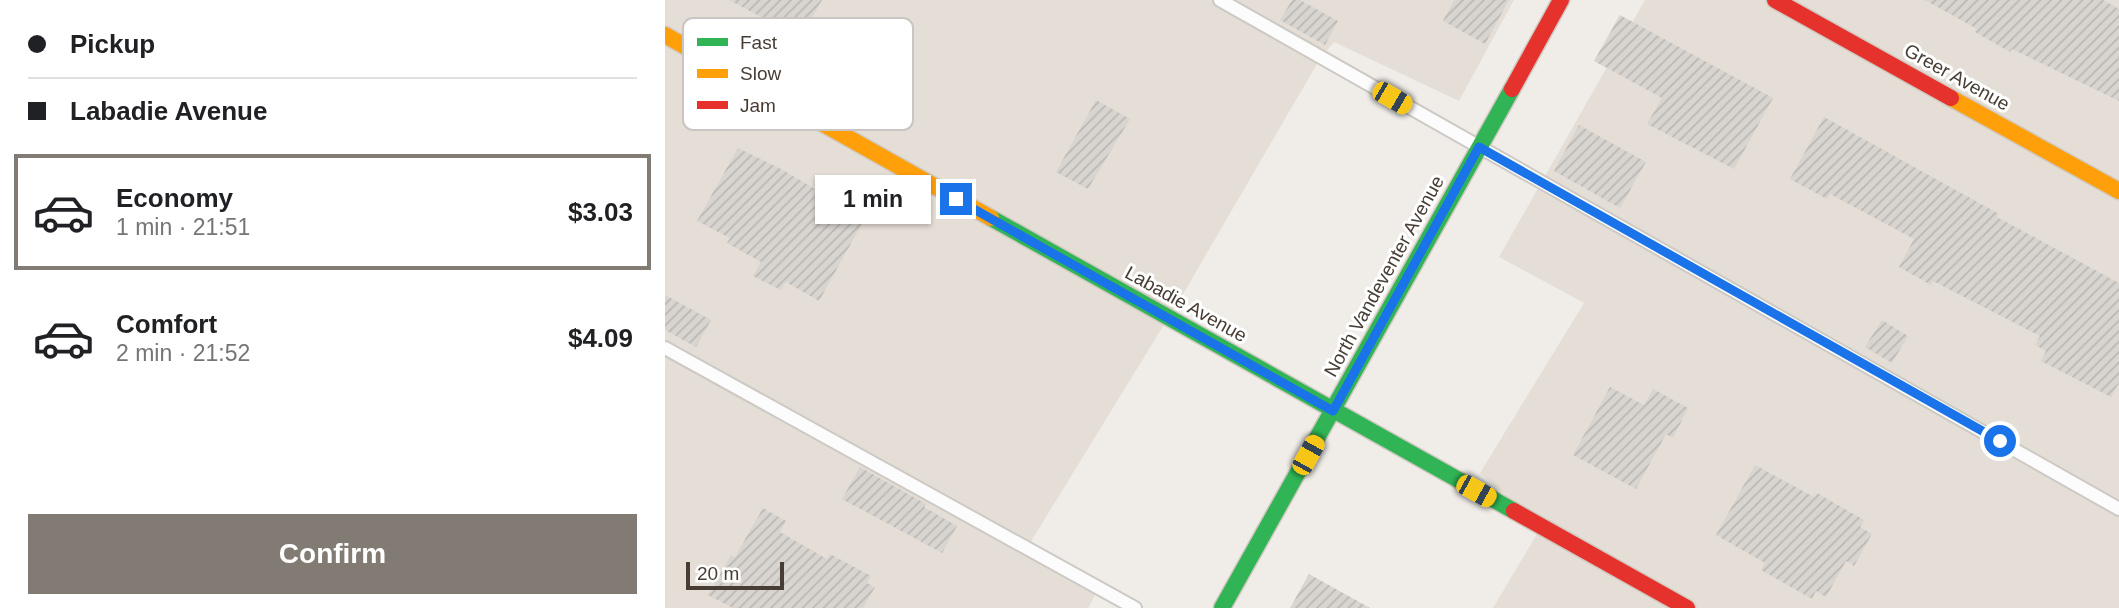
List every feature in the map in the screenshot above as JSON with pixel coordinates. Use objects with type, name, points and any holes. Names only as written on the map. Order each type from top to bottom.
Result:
[{"type":"street","name":"North Vandeventer Avenue","points":[[1222,608],[1561,0]]},
{"type":"street","name":"Greer Avenue","points":[[1775,0],[2119,191]]},
{"type":"street","name":"Labadie Avenue","points":[[665,35],[683,45]]},
{"type":"street","name":"Labadie Avenue","points":[[834,130],[1687,608]]},
{"type":"lane","points":[[1220,0],[2119,509]]},
{"type":"lane","points":[[665,348],[1135,608]]},
{"type":"shaded area","points":[[665,0],[1514,0],[1459,101],[1334,42],[1321,57],[1189,284],[1027,548],[1099,588],[1088,608],[665,608]]},
{"type":"shaded area","points":[[1645,0],[2119,0],[2119,608],[1493,608],[1541,527],[1480,473],[1584,303],[1499,257]]},
{"type":"building","points":[[729,0],[822,0],[812,18],[763,18]]},
{"type":"building","points":[[1292,0],[1300,0],[1338,21],[1325,45],[1280,20]]},
{"type":"building","points":[[1454,0],[1509,0],[1485,44],[1443,21]]},
{"type":"building","points":[[1925,0],[2103,0],[2119,9],[2119,101],[2012,49],[2010,52],[1975,32],[1977,29]]},
{"type":"building","points":[[1620,15],[1773,98],[1734,169],[1647,124],[1662,98],[1594,61]]},
{"type":"building","points":[[1096,100],[1130,119],[1088,189],[1056,172]]},
{"type":"building","points":[[1824,117],[1999,214],[1997,217],[2119,283],[2119,383],[2111,397],[2041,361],[2046,351],[2035,345],[2040,336],[1933,281],[1931,285],[1899,267],[1914,239],[1830,194],[1827,199],[1790,179]]},
{"type":"building","points":[[1579,125],[1646,162],[1620,208],[1554,171]]},
{"type":"building","points":[[738,148],[781,169],[832,199],[830,202],[864,220],[819,301],[786,282],[781,290],[753,276],[761,262],[727,243],[730,238],[697,221]]},
{"type":"building","points":[[665,295],[711,320],[696,347],[665,330]]},
{"type":"building","points":[[1882,320],[1908,336],[1892,363],[1865,347]]},
{"type":"building","points":[[1610,387],[1644,405],[1653,389],[1688,408],[1673,438],[1666,434],[1636,489],[1573,455]]},
{"type":"building","points":[[1755,465],[1814,497],[1817,493],[1864,520],[1860,527],[1872,534],[1854,566],[1846,561],[1826,597],[1816,591],[1812,599],[1761,570],[1765,563],[1716,535]]},
{"type":"building","points":[[860,467],[926,504],[924,507],[957,526],[942,553],[842,499]]},
{"type":"building","points":[[763,508],[786,521],[780,532],[827,559],[830,554],[871,576],[867,583],[875,587],[863,608],[733,608],[708,595],[731,555],[735,557]]},
{"type":"building","points":[[1309,574],[1370,608],[1290,608]]},
{"type":"traffic: fast","points":[[1222,608],[1512,89]]},
{"type":"traffic: fast","points":[[991,218],[1514,511]]},
{"type":"traffic: slow","points":[[665,35],[683,45]]},
{"type":"traffic: slow","points":[[1951,98],[2119,191]]},
{"type":"traffic: slow","points":[[834,130],[991,218]]},
{"type":"traffic: jam","points":[[1512,89],[1561,0]]},
{"type":"traffic: jam","points":[[1775,0],[1951,98]]},
{"type":"traffic: jam","points":[[1514,511],[1687,608]]},
{"type":"route","points":[[956,199],[1333,411],[1479,147],[2000,441]]}]
